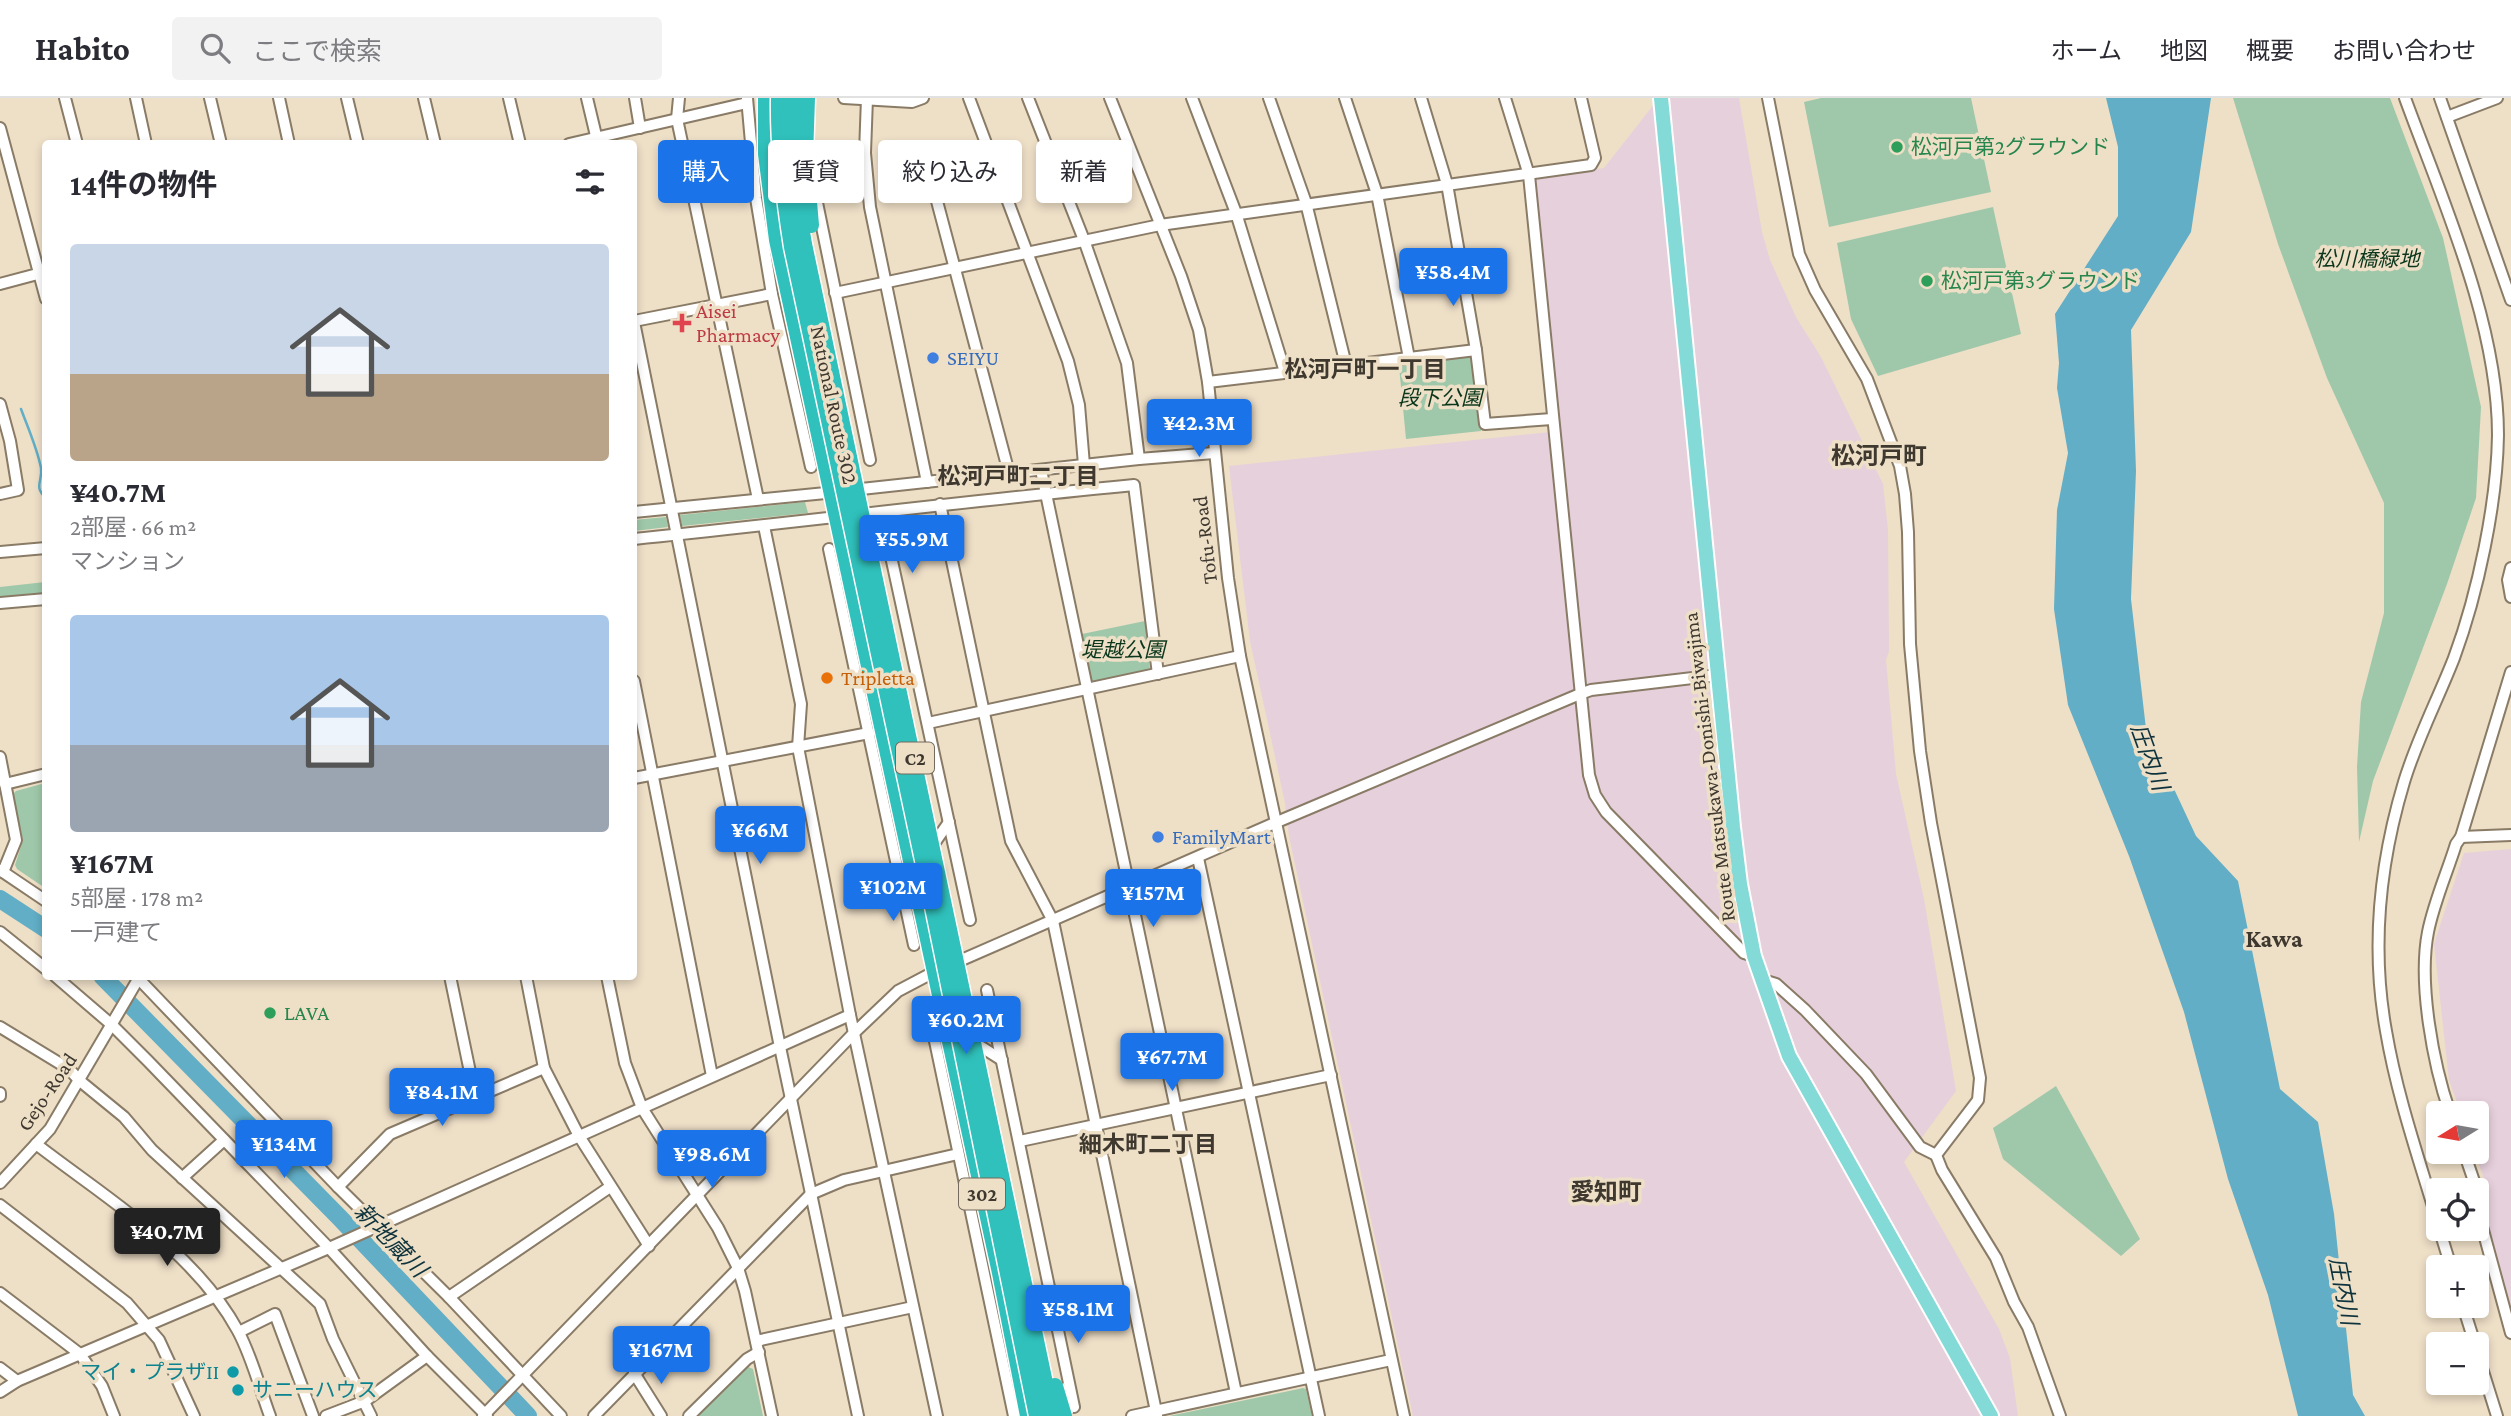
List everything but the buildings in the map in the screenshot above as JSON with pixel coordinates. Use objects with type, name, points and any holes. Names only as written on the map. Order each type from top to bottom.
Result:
[{"type":"highway","name":"National Route 302","points":[[766,98],[766,154],[777,240],[934,972],[939,1026],[958,1082],[1029,1416]]},
{"type":"highway","name":"C2","points":[[779,98],[778,134],[782,185],[792,247],[1019,1287],[1052,1416]]},
{"type":"highway","name":"C2","points":[[791,98],[794,184],[804,244],[839,402],[1019,1287],[1037,1416]]},
{"type":"highway","points":[[807,98],[805,144],[808,198],[839,402]]},
{"type":"highway","points":[[1019,1287],[1069,1412]]},
{"type":"highway","points":[[1019,1287],[1029,1416]]},
{"type":"main road","name":"Route Matsukawa-Donishi-Biwajima","points":[[1661,98],[1732,827],[1754,956],[1789,1056],[1991,1416]]},
{"type":"street","points":[[65,98],[76,140]]},
{"type":"street","points":[[136,98],[145,140]]},
{"type":"street","points":[[210,98],[220,140]]},
{"type":"street","points":[[279,98],[288,140]]},
{"type":"street","points":[[348,98],[357,140]]},
{"type":"street","points":[[424,98],[434,140]]},
{"type":"street","points":[[509,98],[519,140]]},
{"type":"street","points":[[587,98],[597,140],[747,100],[756,198],[772,294],[811,467]]},
{"type":"street","points":[[635,98],[640,128]]},
{"type":"street","points":[[679,98],[677,119],[758,499]]},
{"type":"street","points":[[817,98],[811,107],[813,174],[820,222],[870,460]]},
{"type":"street","points":[[844,98],[912,102],[923,98]]},
{"type":"street","points":[[969,98],[984,140]]},
{"type":"street","points":[[1028,98],[1084,240],[1127,363],[1139,459]]},
{"type":"street","name":"Tofu-Road","points":[[1110,98],[1181,276],[1199,330],[1208,382],[1228,578],[1240,656],[1404,1416]]},
{"type":"street","points":[[1192,98],[1236,213],[1285,372]]},
{"type":"street","points":[[1269,98],[1306,203],[1346,365]]},
{"type":"street","points":[[1345,98],[1377,194],[1409,358]]},
{"type":"street","points":[[1421,98],[1447,184],[1476,351],[1485,424],[1552,419]]},
{"type":"street","points":[[1505,98],[1529,175],[1589,775],[1595,795],[1606,811],[1744,953],[1754,956]]},
{"type":"street","points":[[835,293],[1160,225],[1591,165],[1595,158],[1581,98]]},
{"type":"street","points":[[1768,98],[1800,254],[1815,290],[1867,379],[1896,456],[1905,494],[1910,644],[1920,751],[1931,823],[1980,1078],[1979,1100],[1936,1156]]},
{"type":"street","points":[[2405,98],[2482,319],[2492,371],[2498,433],[2491,510],[2477,579],[2455,655],[2404,782],[2383,876],[2378,926],[2385,1029],[2403,1106],[2426,1183]]},
{"type":"street","points":[[2440,98],[2511,300]]},
{"type":"street","points":[[2447,117],[2497,98]]},
{"type":"street","points":[[867,99],[865,153],[870,206],[927,482]]},
{"type":"street","points":[[0,128],[42,272],[0,284]]},
{"type":"street","points":[[938,203],[1009,473]]},
{"type":"street","points":[[1008,203],[1075,384],[1084,465]]},
{"type":"street","points":[[637,321],[772,294]]},
{"type":"street","points":[[637,338],[780,1048],[858,1416]]},
{"type":"street","points":[[808,386],[845,342]]},
{"type":"street","points":[[1208,382],[1476,351]]},
{"type":"street","points":[[0,404],[5,442],[18,490],[0,494]]},
{"type":"street","points":[[637,512],[1214,453]]},
{"type":"street","points":[[1041,470],[1236,1394]]},
{"type":"street","points":[[637,539],[1134,485],[1158,674]]},
{"type":"street","points":[[940,504],[1011,841],[1053,920],[1156,1413]]},
{"type":"street","points":[[764,526],[801,704],[798,747],[850,1015],[937,1416]]},
{"type":"street","points":[[887,538],[970,920]]},
{"type":"street","points":[[0,552],[42,548]]},
{"type":"street","points":[[829,549],[914,944]]},
{"type":"street","points":[[2511,568],[2508,580],[2511,597]]},
{"type":"street","points":[[850,578],[905,619]]},
{"type":"street","points":[[0,603],[42,599]]},
{"type":"street","points":[[849,639],[860,626]]},
{"type":"street","points":[[929,723],[1240,656]]},
{"type":"street","points":[[2447,1101],[2431,1041],[2425,955],[2428,930],[2456,844],[2461,837],[2511,672]]},
{"type":"street","points":[[60,980],[114,1021],[224,1140],[334,1246],[427,1356],[486,1415],[854,1033],[898,991],[934,972],[1277,822],[1580,694],[1591,690],[1718,675]]},
{"type":"street","points":[[637,696],[712,1076]]},
{"type":"street","points":[[637,778],[869,733]]},
{"type":"street","points":[[0,757],[16,840],[1,871],[42,898]]},
{"type":"street","points":[[5,784],[42,775]]},
{"type":"street","points":[[913,872],[949,822]]},
{"type":"street","points":[[2461,837],[2511,835]]},
{"type":"street","points":[[1198,858],[1319,1416]]},
{"type":"street","points":[[903,895],[921,910]]},
{"type":"street","points":[[0,932],[42,966]]},
{"type":"street","points":[[137,980],[374,1228],[449,1297],[561,1416]]},
{"type":"street","name":"Gejo-Road","points":[[0,1183],[50,1129],[137,980]]},
{"type":"street","points":[[451,980],[475,1096]]},
{"type":"street","points":[[527,980],[544,1068],[579,1136],[649,1245]]},
{"type":"street","points":[[608,980],[625,1063],[642,1108],[718,1228],[738,1268],[772,1416]]},
{"type":"street","points":[[1763,981],[1776,984],[1805,1010],[1866,1074],[1920,1147],[1936,1156],[1996,1258],[2014,1302],[2028,1327],[2060,1416]]},
{"type":"street","points":[[987,990],[1050,1289],[1069,1412]]},
{"type":"street","points":[[0,1392],[18,1381],[334,1246],[850,1015]]},
{"type":"street","points":[[939,1026],[1002,1060]]},
{"type":"street","points":[[939,1026],[946,1096],[1014,1416]]},
{"type":"street","points":[[0,1027],[69,1069],[124,1116],[152,1150],[320,1304],[332,1339],[371,1416]]},
{"type":"street","points":[[338,1188],[390,1134],[544,1068]]},
{"type":"street","points":[[1020,1141],[1331,1075]]},
{"type":"street","points":[[946,1096],[958,1082]]},
{"type":"street","points":[[182,1178],[224,1140]]},
{"type":"street","points":[[36,1144],[157,1237],[194,1272],[239,1332],[270,1416]]},
{"type":"street","points":[[594,1416],[811,1194],[844,1180],[958,1154]]},
{"type":"street","points":[[2468,1164],[2479,1196],[2480,1219],[2511,1333]]},
{"type":"street","points":[[449,1297],[610,1187]]},
{"type":"street","points":[[0,1205],[127,1303],[159,1340],[194,1416]]},
{"type":"street","points":[[1009,1320],[1050,1289]]},
{"type":"street","points":[[0,1293],[80,1354],[102,1386],[114,1416]]},
{"type":"street","points":[[690,1416],[757,1347],[838,1322],[913,1307]]},
{"type":"street","points":[[239,1332],[275,1314],[313,1416]]},
{"type":"street","points":[[326,1416],[365,1401],[427,1356]]},
{"type":"street","points":[[1002,1359],[1018,1367]]},
{"type":"street","points":[[1132,1416],[1156,1413],[1391,1360]]},
{"type":"street","points":[[0,1368],[18,1381]]},
{"type":"street","points":[[634,1373],[661,1416]]},
{"type":"street","points":[[2489,1389],[2497,1416]]},
{"type":"shaded area","points":[[1669,98],[1739,98],[1762,232],[1770,260],[1796,317],[1821,357],[1883,484],[1888,530],[1889,651],[1886,660],[1896,774],[1924,899],[1956,1091],[1904,1162],[1999,1329],[2010,1358],[2018,1416],[1413,1416],[1250,641],[1229,466],[1560,431],[1535,181],[1538,178],[1604,168],[1655,103],[1669,101]]},
{"type":"shaded area","points":[[2511,849],[2511,1306],[2490,1230],[2489,1178],[2484,1178],[2479,1164],[2489,1164],[2489,1101],[2457,1101],[2449,1080],[2434,944],[2464,853]]},
{"type":"green space","name":"松河戸第2グラウンド","points":[[1821,98],[1971,98],[1991,192],[1829,227],[1804,102]]},
{"type":"green space","name":"松川橋緑地","points":[[2233,98],[2390,98],[2443,238],[2481,407],[2476,498],[2447,584],[2373,781],[2359,842],[2357,767],[2361,702],[2384,613],[2384,503],[2327,378],[2278,244]]},
{"type":"green space","name":"松河戸第3グラウンド","points":[[1993,207],[2021,334],[1878,376],[1851,319],[1837,243]]},
{"type":"green space","name":"段下公園","points":[[1470,357],[1473,360],[1481,431],[1406,439],[1399,366]]},
{"type":"green space","points":[[805,502],[808,513],[682,526],[680,515]]},
{"type":"green space","points":[[666,517],[668,527],[637,531],[637,520]]},
{"type":"green space","points":[[42,582],[42,593],[0,598],[0,587]]},
{"type":"green space","name":"堤越公園","points":[[1145,621],[1150,670],[1092,682],[1082,634]]},
{"type":"green space","points":[[42,784],[42,886],[15,865],[23,840],[13,794]]},
{"type":"green space","points":[[2056,1086],[2140,1239],[2121,1256],[2003,1159],[1993,1128]]},
{"type":"green space","points":[[746,1366],[753,1369],[763,1416],[697,1416]]},
{"type":"green space","points":[[1306,1389],[1312,1416],[1169,1416]]},
{"type":"water","name":"庄内川","points":[[2106,98],[2211,98],[2191,232],[2131,330],[2136,471],[2131,599],[2146,729],[2196,836],[2238,881],[2280,1089],[2318,1122],[2334,1214],[2353,1395],[2365,1416],[2298,1416],[2268,1295],[2228,1179],[2184,1012],[2129,856],[2068,705],[2054,609],[2057,510],[2068,453],[2057,388],[2059,363],[2055,314],[2118,216],[2118,147]]},
{"type":"waterway","points":[[21,409],[39,461],[42,494]]},
{"type":"waterway","name":"新地蔵川","points":[[0,899],[42,926]]},
{"type":"waterway","name":"新地蔵川","points":[[106,980],[339,1217],[528,1416]]},
{"type":"place","name":"松河戸第2グラウンド","points":[[1897,147]]},
{"type":"place","name":"松河戸第3グラウンド","points":[[1927,281]]},
{"type":"place","name":"Aisei Pharmacy","points":[[682,323]]},
{"type":"place","name":"SEIYU","points":[[933,358]]},
{"type":"place","name":"Tripletta","points":[[827,678]]},
{"type":"place","name":"FamilyMart","points":[[1158,837]]},
{"type":"place","name":"LAVA","points":[[270,1013]]},
{"type":"place","name":"マイ・プラザII","points":[[233,1372]]},
{"type":"place","name":"サニーハウス","points":[[238,1390]]},
{"type":"district","name":"松河戸町一丁目","points":[[1365,369]]},
{"type":"district","name":"松河戸町","points":[[1879,455]]},
{"type":"district","name":"松河戸町二丁目","points":[[1018,476]]},
{"type":"district","name":"Kawa","points":[[2274,938]]},
{"type":"district","name":"細木町二丁目","points":[[1148,1144]]},
{"type":"district","name":"愛知町","points":[[1606,1191]]}]
